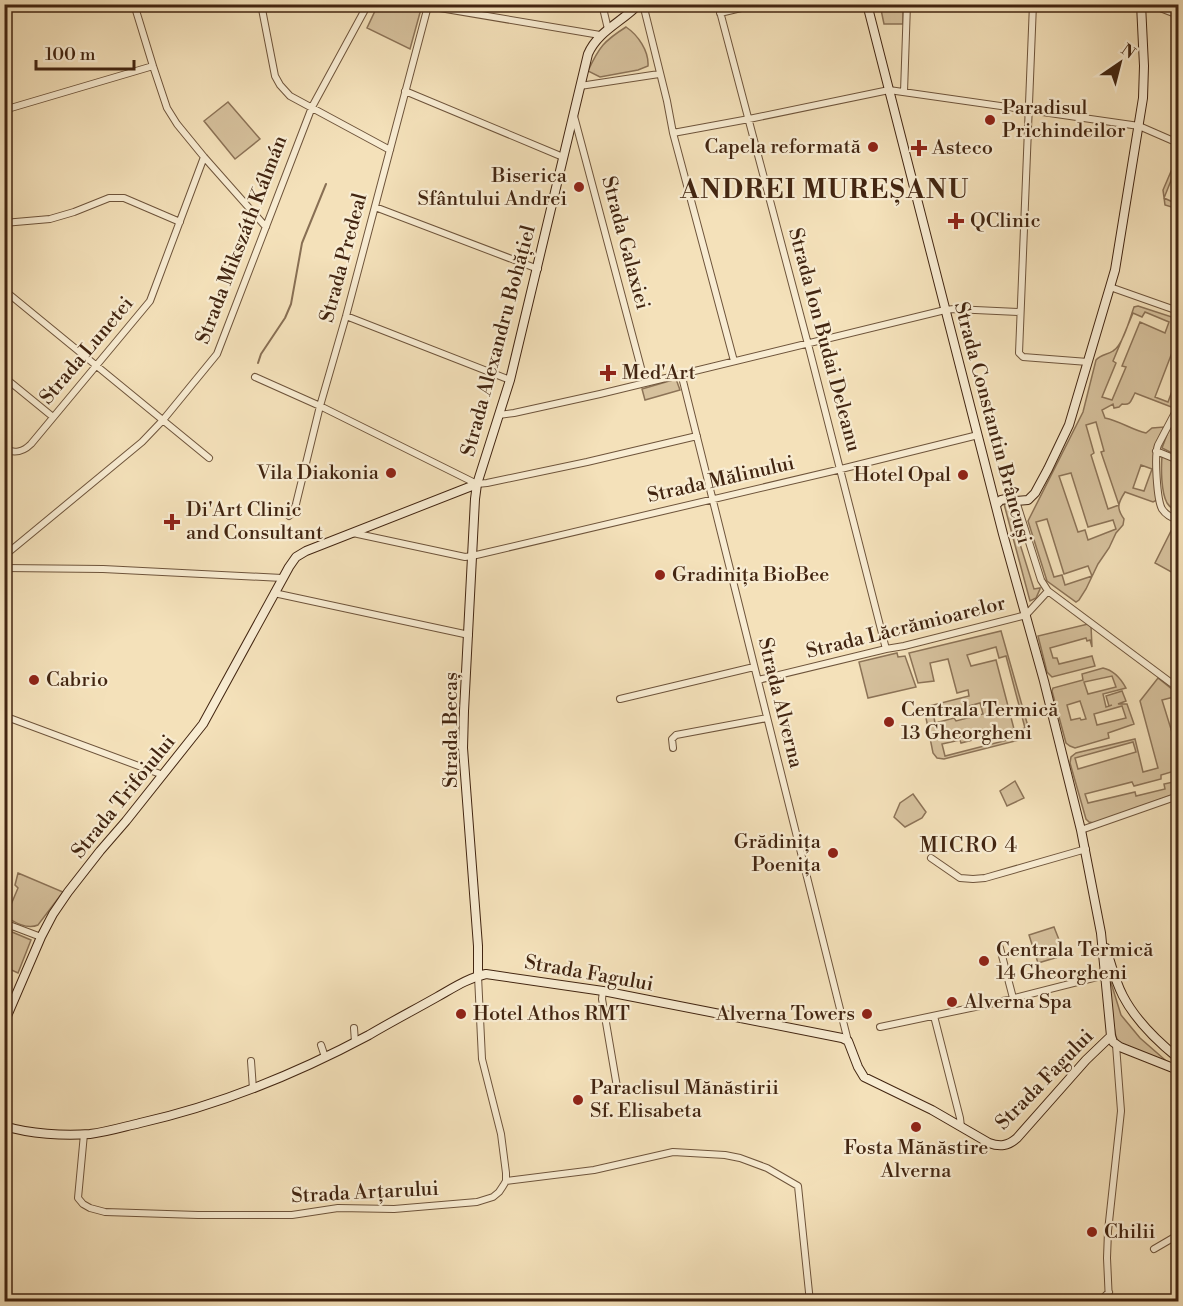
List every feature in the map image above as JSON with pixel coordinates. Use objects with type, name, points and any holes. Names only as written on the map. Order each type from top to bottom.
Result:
[{"type":"main road","points":[[600,35],[641,4]]},
{"type":"main road","name":"Strada Constantin Brâncuși","points":[[867,4],[1086,849],[1101,933],[1111,1036]]},
{"type":"main road","points":[[996,505],[1001,500],[1028,500],[1033,496],[1048,469],[1069,425],[1115,270],[1143,98],[1141,4]]},
{"type":"main road","name":"Strada Alexandru Bohățiel","points":[[477,484],[510,380],[588,54],[600,35]]},
{"type":"main road","name":"Strada Trifoiului","points":[[4,1023],[53,914],[100,851],[203,724],[292,562],[300,554],[349,533],[477,484]]},
{"type":"main road","name":"Strada Becaș","points":[[477,484],[473,516],[464,748],[478,938],[478,976]]},
{"type":"main road","points":[[992,489],[1016,501]]},
{"type":"main road","points":[[1101,933],[1122,995],[1130,1008],[1150,1033],[1179,1058]]},
{"type":"main road","name":"Strada Fagului","points":[[4,1126],[27,1131],[84,1134],[170,1116],[253,1089],[325,1057],[455,986],[486,974],[603,991],[843,1038],[848,1041],[864,1077],[932,1110],[993,1144],[1002,1146],[1008,1145],[1017,1138],[1086,1060],[1111,1036]]},
{"type":"main road","points":[[1111,1036],[1116,1045],[1179,1070]]},
{"type":"street","points":[[134,4],[167,108],[204,158],[266,226]]},
{"type":"street","points":[[261,4],[275,76],[284,91],[390,150]]},
{"type":"street","name":"Strada Mikszáth Kálmán","points":[[4,556],[131,452],[163,420],[220,348],[312,107],[368,4]]},
{"type":"street","points":[[382,4],[428,6],[600,35]]},
{"type":"street","points":[[602,4],[608,29]]},
{"type":"street","points":[[641,4],[734,361]]},
{"type":"street","name":"Strada Ion Budai Deleanu","points":[[718,4],[841,469],[886,649]]},
{"type":"street","points":[[720,13],[758,4]]},
{"type":"street","points":[[904,92],[908,4]]},
{"type":"street","points":[[1033,4],[1019,351],[1022,357],[1088,362]]},
{"type":"street","points":[[1150,4],[1179,15]]},
{"type":"street","name":"Strada Predeal","points":[[289,516],[294,512],[320,406],[428,6]]},
{"type":"street","points":[[4,110],[153,66]]},
{"type":"street","points":[[580,86],[659,74]]},
{"type":"street","points":[[673,133],[889,90],[1139,126],[1179,143]]},
{"type":"street","points":[[405,91],[563,157]]},
{"type":"street","name":"Strada Galaxiei","points":[[573,112],[645,382]]},
{"type":"street","name":"Strada Lunetei","points":[[4,448],[17,452],[31,444],[150,301],[204,158]]},
{"type":"street","points":[[4,223],[50,219],[109,198],[124,198],[180,222]]},
{"type":"street","points":[[375,207],[538,269]]},
{"type":"street","points":[[1110,287],[1179,311]]},
{"type":"street","points":[[4,290],[209,458]]},
{"type":"street","points":[[499,415],[945,310],[1020,312]]},
{"type":"street","points":[[346,316],[510,380]]},
{"type":"street","name":"Strada Alverna","points":[[681,374],[848,1041]]},
{"type":"street","points":[[4,376],[54,417]]},
{"type":"street","points":[[255,377],[320,406],[477,484],[587,462],[696,436]]},
{"type":"street","points":[[1179,407],[1168,424],[1156,451],[1163,510],[1170,517],[1179,520]]},
{"type":"street","name":"Strada Mălinului","points":[[472,556],[978,435]]},
{"type":"street","points":[[1156,451],[1179,460]]},
{"type":"street","points":[[1016,501],[1041,580],[1048,591],[1179,688]]},
{"type":"street","points":[[349,533],[465,557],[472,556]]},
{"type":"street","points":[[4,568],[282,578]]},
{"type":"street","points":[[1026,615],[1048,591]]},
{"type":"street","points":[[274,593],[469,635]]},
{"type":"street","name":"Strada Lăcrămioarelor","points":[[758,680],[1026,615]]},
{"type":"street","points":[[620,699],[754,667]]},
{"type":"street","points":[[4,716],[163,775]]},
{"type":"street","points":[[673,748],[672,739],[676,735],[767,718]]},
{"type":"street","points":[[1081,830],[1179,796]]},
{"type":"street","points":[[931,858],[960,878],[973,879],[985,878],[1086,849]]},
{"type":"street","points":[[4,922],[41,938]]},
{"type":"street","points":[[1000,948],[1013,998]]},
{"type":"street","points":[[880,1027],[1105,975]]},
{"type":"street","points":[[478,976],[482,1059],[501,1134],[506,1181],[594,1170],[674,1152],[725,1155],[755,1163],[798,1186],[810,1302]]},
{"type":"street","points":[[603,991],[602,999],[617,1088]]},
{"type":"street","points":[[934,1016],[961,1127]]},
{"type":"street","points":[[354,1029],[356,1042]]},
{"type":"street","points":[[321,1045],[325,1057]]},
{"type":"street","points":[[1109,1302],[1108,1231],[1121,1111],[1116,1045]]},
{"type":"street","points":[[251,1061],[253,1089]]},
{"type":"street","name":"Strada Arțarului","points":[[84,1134],[78,1198],[90,1208],[105,1212],[292,1215],[338,1208],[394,1209],[485,1200],[499,1192],[506,1181]]},
{"type":"street","points":[[1155,1249],[1179,1235]]},
{"type":"street","points":[[1099,1302],[1108,1292]]},
{"type":"shaded area","points":[[880,5],[903,5],[903,24],[884,24]]},
{"type":"shaded area","points":[[421,9],[410,49],[367,28],[375,11]]},
{"type":"shaded area","points":[[626,27],[642,44],[647,55],[648,66],[600,77],[588,71],[603,45]]},
{"type":"shaded area","points":[[228,102],[260,139],[235,159],[204,121]]},
{"type":"shaded area","points":[[1178,155],[1178,163],[1164,198],[1163,190]]},
{"type":"shaded area","points":[[1178,197],[1178,209],[1165,205],[1164,198],[1175,203]]},
{"type":"shaded area","points":[[1138,306],[1178,319],[1178,337],[1155,397],[1168,402],[1178,375],[1178,398],[1174,408],[1135,393],[1129,403],[1114,408],[1113,404],[1102,410],[1105,418],[1141,432],[1146,433],[1152,428],[1164,427],[1154,451],[1157,500],[1153,502],[1125,492],[1119,505],[1124,519],[1123,525],[1116,533],[1086,589],[1076,602],[1047,581],[1028,521],[1083,412],[1096,360],[1117,348],[1122,339],[1113,361],[1116,363],[1102,397],[1112,400],[1126,367],[1122,366],[1140,322],[1165,333],[1169,322],[1145,312],[1142,317],[1133,313],[1127,327],[1134,307]],"holes":[[[1096,422],[1104,451],[1101,452],[1119,505],[1108,509],[1091,455],[1094,453],[1086,425]],[[1141,465],[1152,469],[1144,491],[1133,488]],[[1071,473],[1088,527],[1113,520],[1116,529],[1088,540],[1085,530],[1078,532],[1059,476]],[[1047,519],[1064,574],[1088,566],[1092,576],[1065,585],[1062,575],[1054,577],[1036,522]]]},
{"type":"shaded area","points":[[676,379],[680,390],[645,400],[642,389]]},
{"type":"shaded area","points":[[1178,415],[1178,441],[1175,440],[1172,448],[1178,452],[1178,456],[1162,448]]},
{"type":"shaded area","points":[[1162,456],[1178,460],[1176,489],[1178,491],[1178,512],[1169,506],[1165,498]]},
{"type":"shaded area","points":[[1010,503],[1015,510],[1010,512],[1034,589],[1040,588],[1036,598],[1030,601],[1004,504]]},
{"type":"shaded area","points":[[1171,531],[1178,534],[1178,568],[1175,574],[1155,563]]},
{"type":"shaded area","points":[[1088,624],[1091,626],[1092,647],[1090,640],[1087,641],[1086,638],[1050,648],[1053,658],[1057,658],[1059,664],[1092,656],[1095,666],[1052,677],[1047,672],[1038,636]]},
{"type":"shaded area","points":[[1001,631],[1031,737],[944,759],[937,758],[933,753],[925,707],[969,696],[968,690],[957,693],[948,659],[930,663],[934,681],[918,683],[909,653]],"holes":[[[996,647],[999,658],[1006,656],[1025,728],[1018,730],[1019,737],[945,756],[942,744],[960,740],[961,743],[1014,729],[996,660],[971,666],[967,655]],[[980,703],[983,714],[956,721],[954,718],[935,723],[933,712],[953,707],[954,710]]]},
{"type":"shaded area","points":[[897,653],[898,657],[905,656],[916,687],[868,698],[859,662]]},
{"type":"shaded area","points":[[1103,668],[1116,675],[1126,688],[1103,694],[1106,707],[1109,706],[1106,696],[1122,691],[1126,701],[1118,704],[1127,704],[1134,724],[1108,733],[1109,738],[1075,748],[1066,743],[1052,691],[1053,688],[1083,680],[1082,674]],"holes":[[[1112,676],[1116,687],[1088,694],[1084,682]],[[1080,701],[1086,719],[1071,720],[1067,705]],[[1122,706],[1126,718],[1097,725],[1094,714]]]},
{"type":"shaded area","points":[[1158,678],[1178,694],[1178,714],[1174,697],[1162,700],[1175,742],[1178,742],[1178,770],[1161,775],[1161,779],[1134,786],[1132,782],[1085,794],[1088,803],[1135,792],[1136,796],[1165,789],[1164,784],[1178,781],[1178,793],[1094,823],[1089,822],[1086,819],[1070,763],[1071,757],[1076,753],[1135,739],[1143,772],[1158,768],[1140,701]],"holes":[[[1133,742],[1136,752],[1078,769],[1075,758]]]},
{"type":"shaded area","points":[[1015,781],[1024,798],[1007,806],[1000,791]]},
{"type":"shaded area","points":[[913,794],[926,812],[922,818],[905,827],[894,817],[900,803]]},
{"type":"shaded area","points":[[18,873],[63,892],[38,925],[25,926],[5,916],[6,905],[10,907],[18,888],[15,885]]},
{"type":"shaded area","points":[[1054,927],[1065,955],[1038,963],[1029,935]]},
{"type":"shaded area","points":[[5,929],[31,940],[18,973],[5,967]]},
{"type":"shaded area","points":[[1108,973],[1121,1015],[1140,1038],[1172,1066],[1133,1050],[1117,1039],[1112,1018]]},
{"type":"waterway","points":[[258,363],[291,304],[302,243],[326,184]]},
{"type":"place","name":"Paradisul Prichindeilor","points":[[990,120]]},
{"type":"place","name":"Capela reformată","points":[[873,147]]},
{"type":"place","name":"Asteco","points":[[919,148]]},
{"type":"place","name":"Biserica Sfântului Andrei","points":[[579,187]]},
{"type":"place","name":"QClinic","points":[[956,221]]},
{"type":"place","name":"Med'Art","points":[[608,373]]},
{"type":"place","name":"Vila Diakonia","points":[[391,473]]},
{"type":"place","name":"Hotel Opal","points":[[963,475]]},
{"type":"place","name":"Di'Art Clinic and Consultant","points":[[172,522]]},
{"type":"place","name":"Gradinița BioBee","points":[[660,575]]},
{"type":"place","name":"Cabrio","points":[[34,680]]},
{"type":"place","name":"Centrala Termică 13 Gheorgheni","points":[[889,722]]},
{"type":"place","name":"Grădinița Poenița","points":[[833,853]]},
{"type":"place","name":"Centrala Termică 14 Gheorgheni","points":[[984,961]]},
{"type":"place","name":"Alverna Spa","points":[[952,1002]]},
{"type":"place","name":"Hotel Athos RMT","points":[[461,1014]]},
{"type":"place","name":"Alverna Towers","points":[[867,1014]]},
{"type":"place","name":"Paraclisul Mănăstirii Sf. Elisabeta","points":[[578,1100]]},
{"type":"place","name":"Fosta Mănăstire Alverna","points":[[916,1127]]},
{"type":"place","name":"Chilii","points":[[1092,1232]]},
{"type":"district","name":"ANDREI MUREȘANU","points":[[825,190]]},
{"type":"district","name":"MICRO 4","points":[[969,846]]}]
